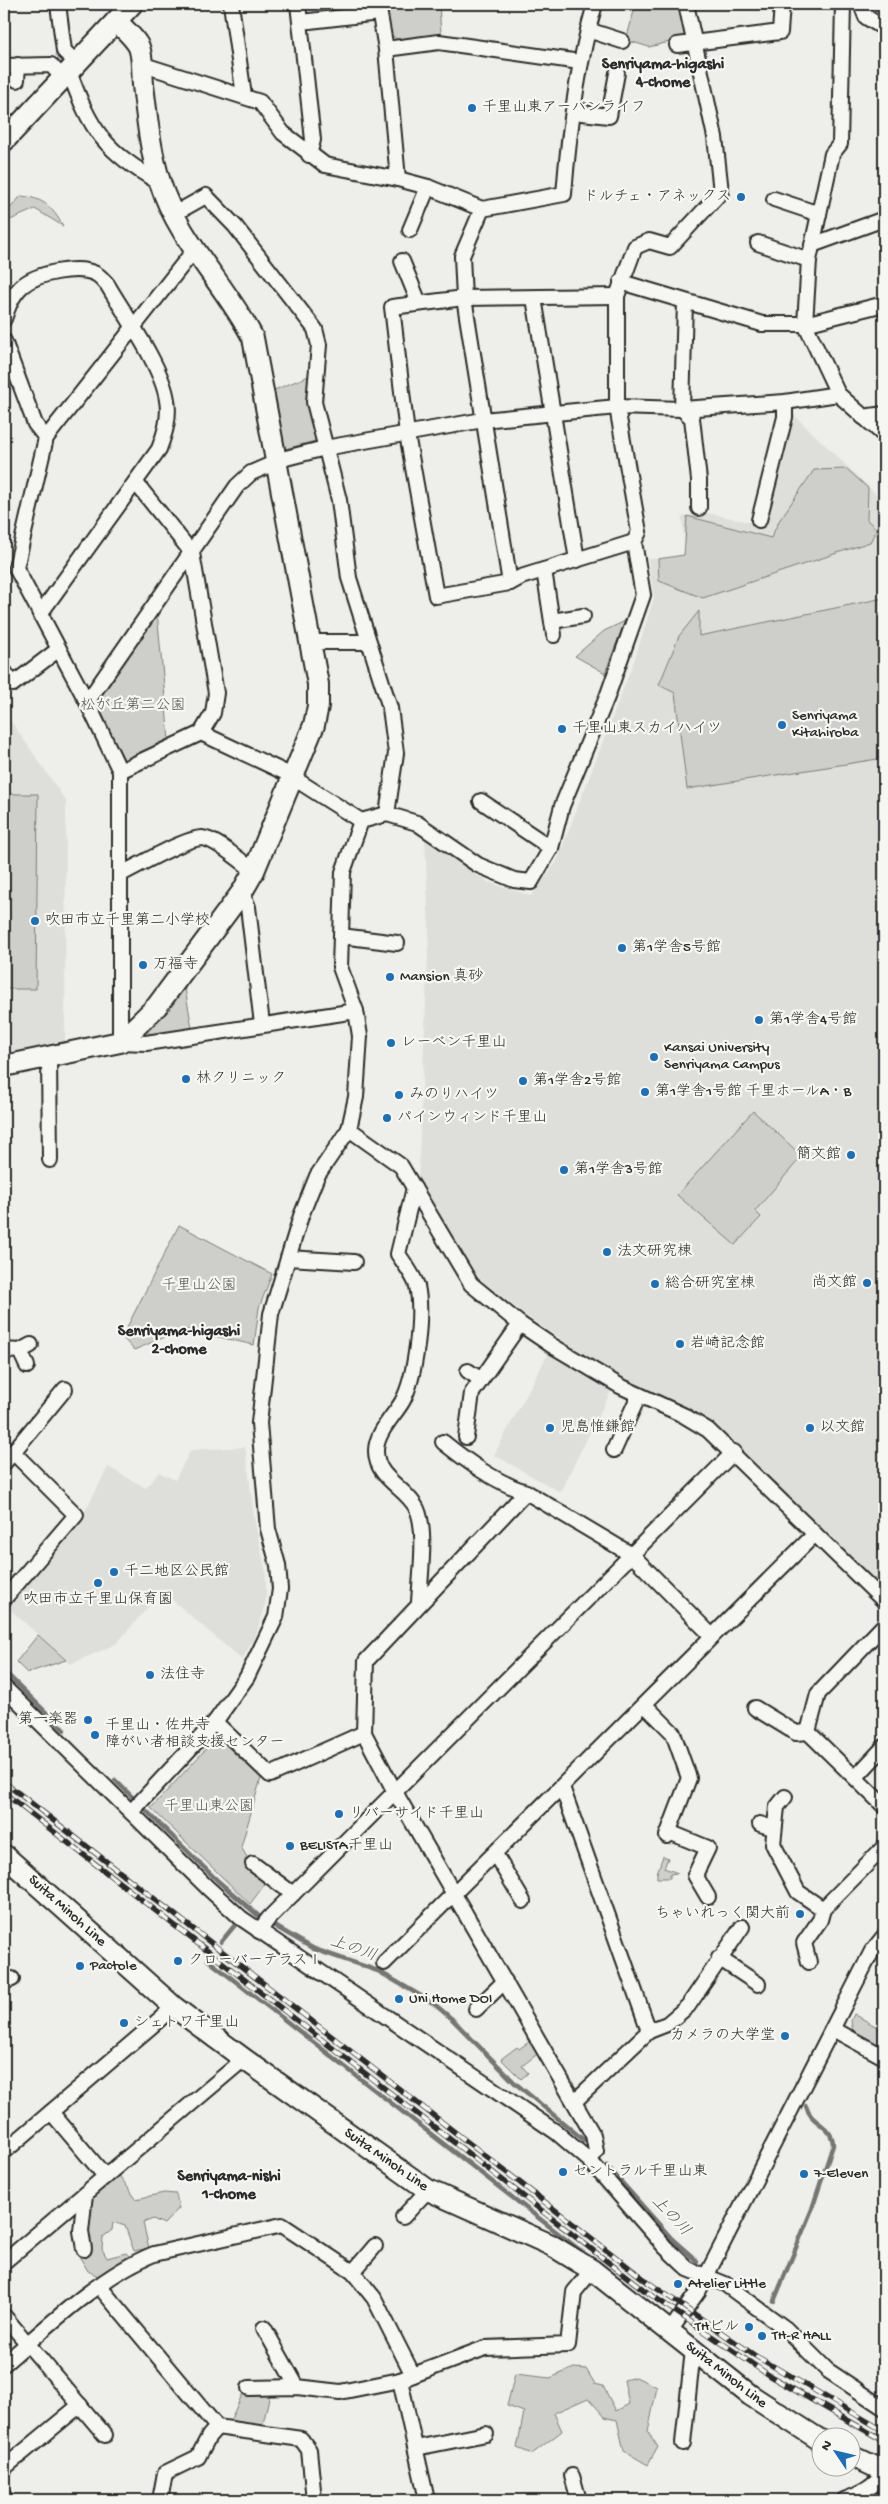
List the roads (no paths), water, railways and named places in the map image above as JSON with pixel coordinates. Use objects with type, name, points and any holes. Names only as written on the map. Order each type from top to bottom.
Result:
[{"type":"street","points":[[58,4],[64,51],[69,70],[92,126],[109,148],[130,166],[160,183]]},
{"type":"street","points":[[4,141],[132,4]]},
{"type":"street","points":[[231,4],[244,96]]},
{"type":"street","points":[[298,4],[313,140],[309,155]]},
{"type":"street","points":[[140,64],[260,102],[283,133],[324,165],[398,179],[428,187],[482,209],[564,194],[580,62],[595,4]]},
{"type":"street","points":[[201,733],[293,777],[361,821],[387,814],[417,823],[478,866],[514,880],[531,882],[551,848],[562,806],[607,697],[643,595],[634,542],[639,532],[618,407],[617,296],[634,247],[649,241],[670,247],[721,192],[715,137],[686,4]]},
{"type":"street","points":[[677,45],[780,32],[782,4]]},
{"type":"street","points":[[843,4],[840,144],[832,154],[809,260],[805,324],[838,394],[884,435]]},
{"type":"street","points":[[861,4],[866,17],[884,28]]},
{"type":"street","points":[[300,22],[378,8],[386,49],[398,179]]},
{"type":"street","points":[[116,21],[134,39],[139,48],[153,155],[160,183],[174,214],[195,249],[254,338],[318,684],[318,706],[314,725],[254,871],[242,892],[157,1006],[120,1042]]},
{"type":"street","points":[[588,30],[622,41]]},
{"type":"street","points":[[386,49],[439,42],[580,62]]},
{"type":"street","points":[[18,80],[11,65],[51,65],[69,70]]},
{"type":"street","points":[[573,112],[609,116],[617,73]]},
{"type":"street","points":[[410,230],[428,187]]},
{"type":"street","points":[[174,214],[206,196],[235,226],[315,329],[319,345],[314,402],[339,500],[349,578],[390,708],[396,753],[387,814]]},
{"type":"street","points":[[774,199],[819,214]]},
{"type":"street","points":[[482,209],[462,256],[464,298],[510,582]]},
{"type":"street","points":[[812,245],[884,219]]},
{"type":"street","points":[[758,243],[809,260]]},
{"type":"street","points":[[120,1042],[120,771],[87,702],[16,568],[46,438],[195,249]]},
{"type":"street","points":[[402,261],[419,303]]},
{"type":"street","points":[[4,319],[10,302],[23,285],[42,276],[86,270],[97,275],[107,284],[133,328],[159,375],[167,400],[167,426],[160,449],[40,614]]},
{"type":"street","points":[[621,282],[762,324],[805,324],[884,304]]},
{"type":"street","points":[[617,296],[464,298],[392,307],[407,434],[436,596],[510,582],[634,542]]},
{"type":"street","points":[[534,298],[577,560]]},
{"type":"street","points":[[685,302],[682,409],[692,418],[699,480],[699,508]]},
{"type":"street","points":[[4,341],[35,424],[46,438]]},
{"type":"street","points":[[87,702],[237,486],[251,474],[278,462],[325,448],[483,420],[618,407],[682,409],[785,402],[838,394]]},
{"type":"street","points":[[759,520],[785,417],[785,402]]},
{"type":"street","points":[[863,417],[884,414]]},
{"type":"street","points":[[120,771],[201,733],[213,712],[216,693],[192,553],[136,483]]},
{"type":"street","points":[[544,570],[553,628],[583,616]]},
{"type":"street","points":[[310,642],[368,642]]},
{"type":"street","points":[[4,671],[9,687],[59,649]]},
{"type":"street","points":[[481,802],[551,848]]},
{"type":"street","points":[[132,1810],[215,1722],[247,1677],[276,1617],[280,1589],[278,1564],[268,1529],[259,1423],[271,1314],[301,1216],[318,1176],[349,1129],[356,1097],[360,1036],[356,1011],[340,967],[343,872],[361,821]]},
{"type":"street","points":[[121,874],[185,843],[202,838],[216,844],[254,871]]},
{"type":"street","points":[[242,892],[248,907],[262,1024]]},
{"type":"street","points":[[341,936],[398,943]]},
{"type":"street","points":[[4,1066],[120,1042],[146,1043],[356,1011]]},
{"type":"street","points":[[49,1057],[50,1160]]},
{"type":"street","points":[[349,1129],[401,1166],[471,1284],[520,1324],[586,1366],[639,1395],[683,1415],[708,1430],[734,1452],[884,1601]]},
{"type":"street","points":[[414,1188],[398,1254],[417,1286],[416,1360],[407,1394],[382,1431],[376,1450],[378,1464],[386,1476],[416,1508],[422,1523],[419,1603]]},
{"type":"street","points":[[288,1258],[354,1262]]},
{"type":"street","points":[[466,1437],[472,1393],[520,1324]]},
{"type":"street","points":[[4,1350],[25,1348],[27,1366]]},
{"type":"street","points":[[468,1371],[480,1379]]},
{"type":"street","points":[[4,1463],[65,1389]]},
{"type":"street","points":[[614,1450],[639,1395]]},
{"type":"street","points":[[443,1442],[469,1463],[511,1487],[526,1492],[632,1555],[712,1636]]},
{"type":"street","points":[[4,1599],[76,1515],[13,1452]]},
{"type":"street","points":[[264,1925],[734,1452]]},
{"type":"street","points":[[526,1492],[419,1603],[366,1662],[364,1733],[395,1792],[575,2101],[596,2141],[596,2151],[590,2161]]},
{"type":"street","points":[[384,1963],[815,1534]]},
{"type":"street","points":[[808,1732],[818,1694],[884,1624]]},
{"type":"street","points":[[4,1687],[132,1810],[224,1903],[264,1925],[556,2132],[590,2161],[665,2247],[688,2269],[725,2284],[786,2329],[827,2370],[884,2408]]},
{"type":"street","points":[[645,1705],[673,1733],[689,1778],[668,1834],[708,1848],[695,1875],[708,1897]]},
{"type":"street","points":[[755,1708],[796,1733],[808,1732],[856,1776],[884,1806]]},
{"type":"street","points":[[215,1722],[270,1774],[364,1733]]},
{"type":"street","points":[[856,1776],[884,1747]]},
{"type":"street","points":[[562,1787],[649,2031]]},
{"type":"street","points":[[785,1797],[766,1826],[773,1844],[798,1892],[823,1909]]},
{"type":"street","points":[[809,1962],[804,1943],[820,1920],[823,1909],[884,1847]]},
{"type":"street","points":[[495,1854],[523,1901]]},
{"type":"street","name":"Suita Minoh Line","points":[[4,1855],[174,2007],[244,2059],[428,2190],[551,2245],[592,2270],[759,2401],[810,2434]]},
{"type":"street","points":[[253,1864],[293,1894]]},
{"type":"street","points":[[575,2101],[649,2031],[667,2024],[688,2006],[718,1958],[742,1927]]},
{"type":"street","points":[[670,2331],[706,2277],[872,1951],[884,1936]]},
{"type":"street","points":[[718,1958],[758,1984]]},
{"type":"street","points":[[476,2009],[505,1981]]},
{"type":"street","points":[[5,2150],[174,2007]]},
{"type":"street","points":[[833,2029],[884,2057]]},
{"type":"street","points":[[4,2262],[244,2059]]},
{"type":"street","points":[[51,2112],[105,2176]]},
{"type":"street","points":[[403,2217],[428,2190]]},
{"type":"street","points":[[84,2249],[81,2231],[85,2194]]},
{"type":"street","points":[[4,2364],[99,2286],[137,2260],[154,2254],[282,2225],[353,2272],[374,2298],[407,2377],[416,2448],[427,2500]]},
{"type":"street","points":[[353,2272],[375,2246]]},
{"type":"street","points":[[249,2388],[297,2388],[340,2392],[407,2377],[485,2348],[568,2345],[574,2292],[592,2270]]},
{"type":"street","points":[[99,2286],[217,2427],[301,2439],[309,2450],[314,2500]]},
{"type":"street","points":[[4,2316],[105,2435]]},
{"type":"street","points":[[264,2328],[297,2388]]},
{"type":"street","points":[[683,2443],[693,2350]]},
{"type":"street","points":[[4,2468],[80,2405]]},
{"type":"street","points":[[160,2500],[164,2472],[198,2457],[209,2436],[217,2427]]},
{"type":"street","points":[[416,2448],[486,2434]]},
{"type":"street","points":[[844,2500],[876,2484],[884,2472],[860,2460]]},
{"type":"street","points":[[572,2476],[579,2500]]},
{"type":"street","points":[[4,2497],[7,2500]]},
{"type":"waterway","name":"上の川","points":[[4,1671],[64,1730]]},
{"type":"waterway","name":"上の川","points":[[115,1780],[218,1881],[261,1918],[314,1949],[378,1971],[433,2003],[452,2019],[515,2083],[585,2141]]},
{"type":"waterway","points":[[221,1942],[235,1925]]},
{"type":"waterway","points":[[208,1960],[581,2251]]},
{"type":"waterway","points":[[774,2301],[812,2209],[833,2145],[829,2133],[812,2117],[806,2106]]},
{"type":"waterway","name":"上の川","points":[[607,2166],[672,2239],[697,2261]]},
{"type":"railway","points":[[4,1782],[649,2283],[754,2355],[884,2431]]},
{"type":"railway","points":[[4,1793],[644,2290],[770,2376],[884,2441]]},
{"type":"place","name":"千里山東アーバンライフ","points":[[472,108]]},
{"type":"place","name":"ドルチェ・アネックス","points":[[741,197]]},
{"type":"place","name":"Senriyama Kitahiroba","points":[[782,725]]},
{"type":"place","name":"千里山東スカイハイツ","points":[[562,729]]},
{"type":"place","name":"吹田市立千里第二小学校","points":[[35,921]]},
{"type":"place","name":"第1学舎5号館","points":[[622,948]]},
{"type":"place","name":"万福寺","points":[[143,965]]},
{"type":"place","name":"Mansion 真砂","points":[[390,977]]},
{"type":"place","name":"第1学舎4号館","points":[[759,1020]]},
{"type":"place","name":"レーベン千里山","points":[[391,1043]]},
{"type":"place","name":"Kansai University Senriyama Campus","points":[[654,1057]]},
{"type":"place","name":"林クリニック","points":[[186,1079]]},
{"type":"place","name":"第1学舎2号館","points":[[523,1081]]},
{"type":"place","name":"第1学舎1号館 千里ホールA・B","points":[[645,1092]]},
{"type":"place","name":"みのりハイツ","points":[[399,1095]]},
{"type":"place","name":"パインウィンド千里山","points":[[387,1118]]},
{"type":"place","name":"簡文館","points":[[851,1155]]},
{"type":"place","name":"第1学舎3号館","points":[[564,1170]]},
{"type":"place","name":"法文研究棟","points":[[607,1252]]},
{"type":"place","name":"尚文館","points":[[867,1283]]},
{"type":"place","name":"総合研究室棟","points":[[655,1284]]},
{"type":"place","name":"岩崎記念館","points":[[680,1344]]},
{"type":"place","name":"児島惟鎌館","points":[[550,1428]]},
{"type":"place","name":"以文館","points":[[810,1428]]},
{"type":"place","name":"千二地区公民館","points":[[114,1572]]},
{"type":"place","name":"吹田市立千里山保育園","points":[[98,1583]]},
{"type":"place","name":"法住寺","points":[[150,1675]]},
{"type":"place","name":"第一楽器","points":[[88,1720]]},
{"type":"place","name":"千里山・佐井寺 障がい者相談支援センター","points":[[95,1735]]},
{"type":"place","name":"リバーサイド千里山","points":[[339,1814]]},
{"type":"place","name":"BELISTA千里山","points":[[290,1846]]},
{"type":"place","name":"ちゃいれっく関大前","points":[[800,1914]]},
{"type":"place","name":"クローバーテラスⅠ","points":[[178,1961]]},
{"type":"place","name":"Pactole","points":[[80,1966]]},
{"type":"place","name":"Uni Home DOI","points":[[399,1999]]},
{"type":"place","name":"シェトワ千里山","points":[[124,2023]]},
{"type":"place","name":"カメラの大学堂","points":[[785,2036]]},
{"type":"place","name":"セントラル千里山東","points":[[563,2172]]},
{"type":"place","name":"7-Eleven","points":[[804,2174]]},
{"type":"place","name":"Atelier Little","points":[[678,2284]]},
{"type":"place","name":"THビル","points":[[749,2327]]},
{"type":"place","name":"TH-R HALL","points":[[762,2336]]},
{"type":"district","name":"Senriyama-higashi 4-chome","points":[[663,74]]},
{"type":"district","name":"Senriyama-higashi 2-chome","points":[[179,1341]]},
{"type":"district","name":"Senriyama-nishi 1-chome","points":[[229,2186]]},
{"type":"park label","name":"松が丘第二公園","points":[[133,706]]},
{"type":"park label","name":"千里山公園","points":[[199,1286]]},
{"type":"park label","name":"千里山東公園","points":[[209,1807]]}]
